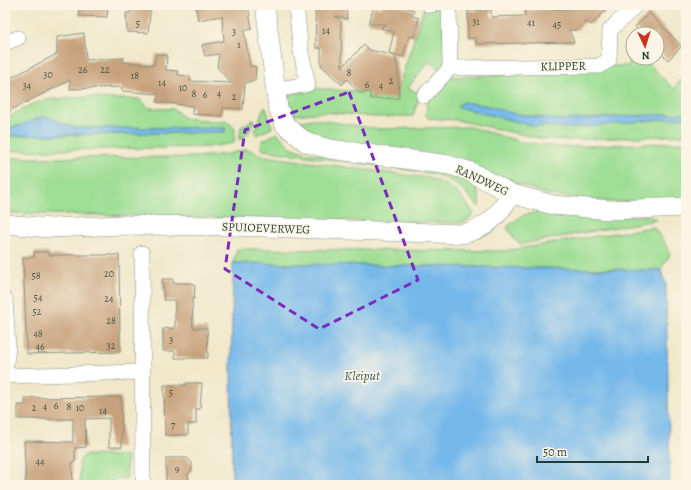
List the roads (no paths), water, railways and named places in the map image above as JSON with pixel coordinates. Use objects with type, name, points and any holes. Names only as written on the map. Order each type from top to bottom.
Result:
[{"type":"street","points":[[265,5],[274,90],[308,84],[301,52],[296,5]]},
{"type":"street","points":[[424,96],[450,68],[449,5]]},
{"type":"street","name":"KLIPPER","points":[[450,68],[599,66],[609,60],[610,30],[636,5]]},
{"type":"street","name":"RANDWEG","points":[[274,90],[278,108],[285,125],[307,143],[330,149],[449,165],[469,171],[512,194],[553,205],[610,210],[686,207]]},
{"type":"street","name":"SPUIOEVERWEG","points":[[5,224],[50,228],[125,225],[232,226],[462,234],[477,230],[492,221],[512,194]]},
{"type":"street","points":[[142,253],[143,485]]},
{"type":"street","points":[[5,299],[8,348],[5,370]]},
{"type":"street","points":[[5,376],[142,372]]},
{"type":"water","points":[[464,102],[489,106],[511,113],[560,120],[686,113],[686,117],[573,128],[534,126],[458,107],[458,105]]},
{"type":"water","points":[[44,116],[75,128],[225,128],[225,132],[5,136],[5,127],[19,126]]},
{"type":"water","name":"Kleiput","points":[[233,263],[661,270],[666,284],[670,485],[232,485],[231,365]]}]
